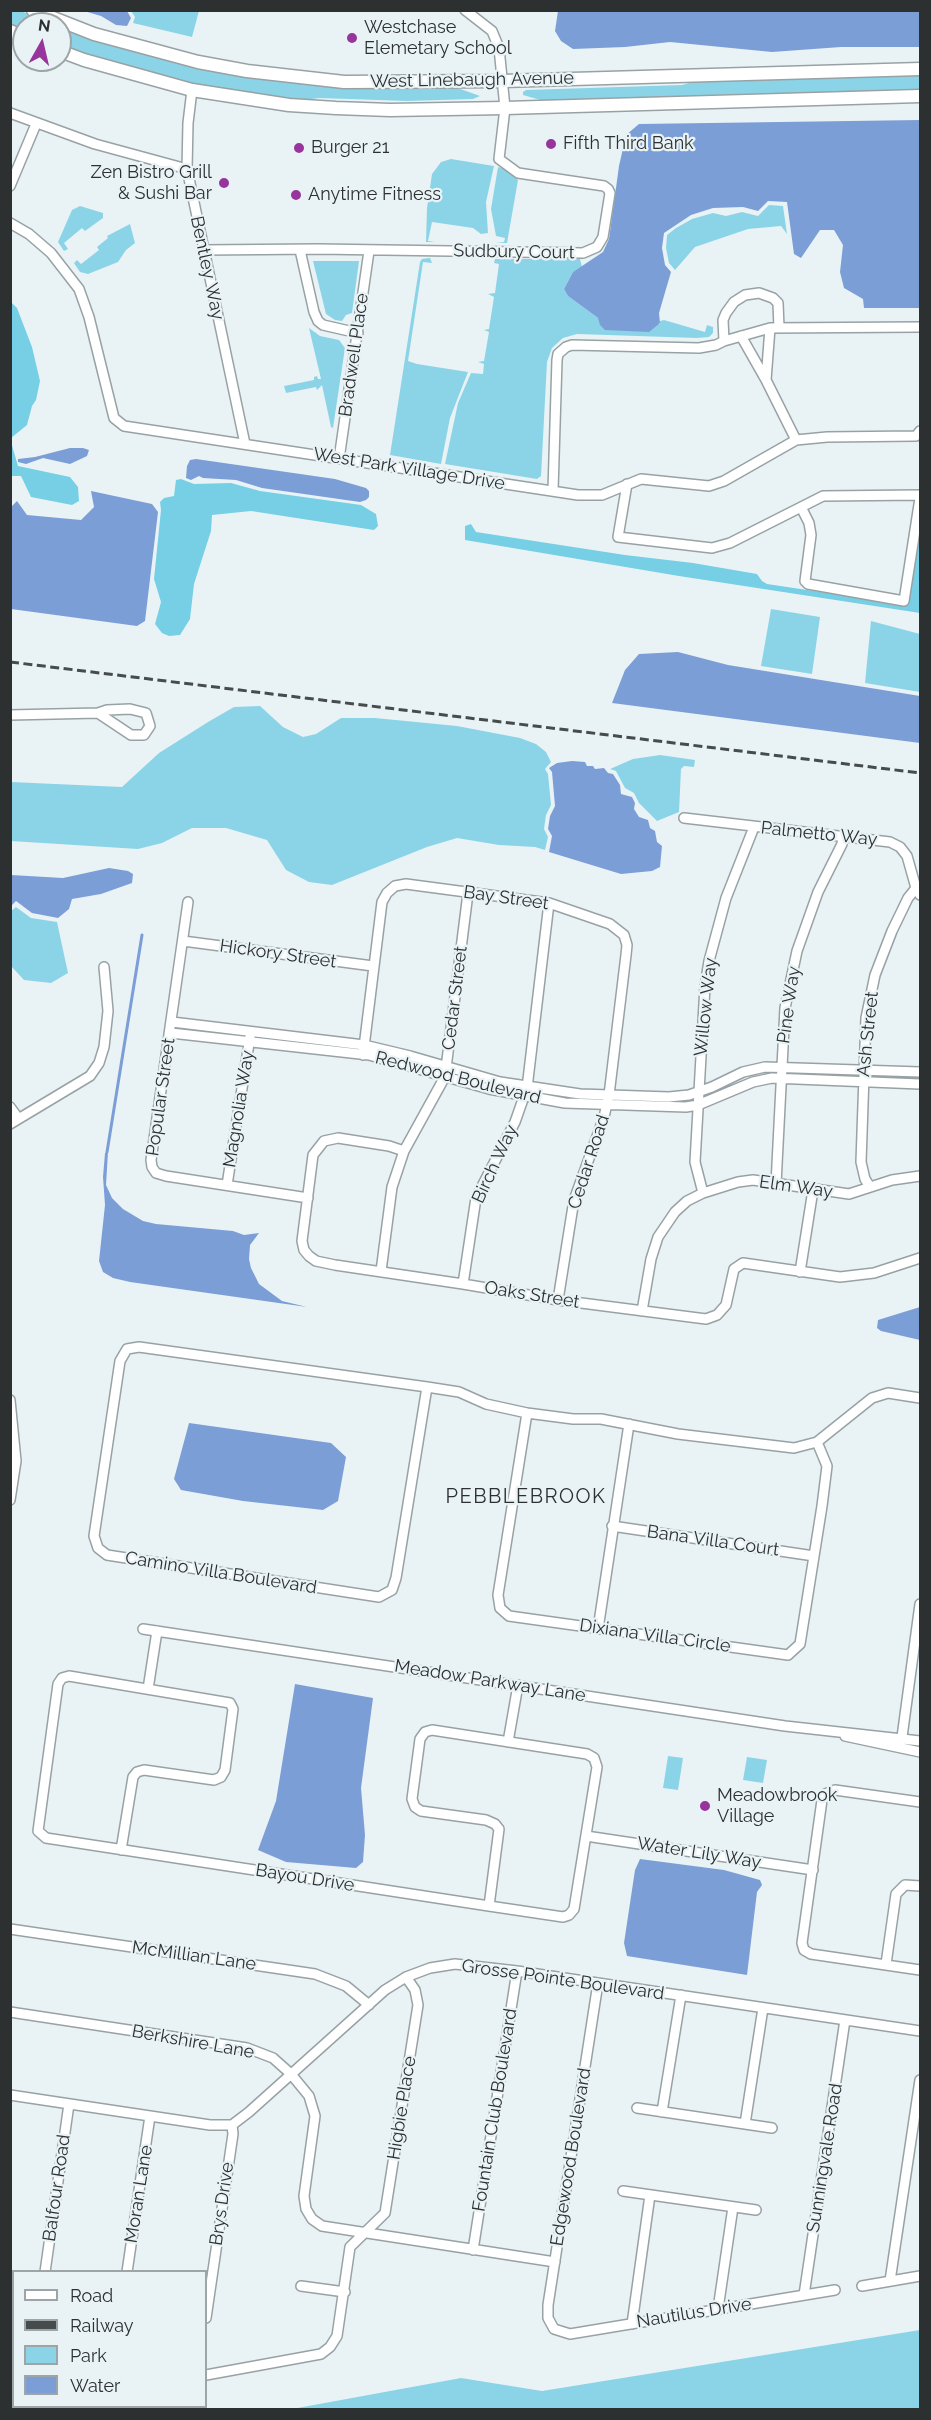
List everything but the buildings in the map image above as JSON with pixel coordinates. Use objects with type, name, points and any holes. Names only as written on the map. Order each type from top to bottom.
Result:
[{"type":"main road","name":"West Linebaugh Avenue","points":[[33,10],[83,30],[144,49],[247,71],[344,82],[502,81],[921,69]]},
{"type":"main road","name":"West Linebaugh Avenue","points":[[72,56],[192,90],[290,105],[336,108],[390,110],[505,108],[921,96]]},
{"type":"street","points":[[465,10],[492,31],[500,48],[505,108]]},
{"type":"street","name":"Bentley Way","points":[[192,90],[188,123],[187,169],[245,444]]},
{"type":"street","name":"Sudbury Court","points":[[203,250],[583,253],[597,247],[603,237],[610,193],[608,189],[604,186],[518,173],[499,159],[505,108]]},
{"type":"street","points":[[10,113],[95,144],[187,169]]},
{"type":"street","points":[[10,186],[36,124]]},
{"type":"street","name":"West Park Village Drive","points":[[10,223],[51,253],[79,289],[89,317],[114,418],[124,426],[578,495],[602,495],[641,479],[709,486],[724,481],[796,440],[827,437],[919,437]]},
{"type":"street","points":[[300,250],[318,321],[323,325],[358,333]]},
{"type":"street","name":"Bradwell Place","points":[[339,459],[369,251]]},
{"type":"street","points":[[724,341],[723,320],[734,302],[751,293],[766,294],[778,303],[766,380]]},
{"type":"street","points":[[553,490],[557,360],[562,350],[572,345],[699,348],[774,328],[921,327]]},
{"type":"street","points":[[741,336],[796,440]]},
{"type":"street","points":[[627,484],[618,537],[712,548],[730,543],[801,507],[824,496],[921,496],[904,601],[808,584],[805,581],[811,535],[809,523],[801,507]]},
{"type":"street","points":[[10,715],[140,710],[146,713],[150,726],[144,735],[131,735],[98,713]]},
{"type":"street","name":"Palmetto Way","points":[[684,818],[885,840],[900,847],[910,862],[918,892]]},
{"type":"street","name":"Willow Way","points":[[703,1193],[696,1162],[702,1022],[709,960],[726,898],[754,827]]},
{"type":"street","name":"Pine Way","points":[[776,1184],[785,1008],[797,951],[818,892],[842,844],[843,835]]},
{"type":"street","name":"Bay Street","points":[[364,1050],[382,902],[390,890],[406,884],[549,903],[610,924],[621,932],[626,940],[608,1100]]},
{"type":"street","name":"Ash Street","points":[[870,1187],[861,1170],[866,1018],[875,975],[892,931],[908,898],[918,892]]},
{"type":"street","name":"Cedar Street","points":[[381,1271],[392,1187],[404,1151],[445,1072],[468,893]]},
{"type":"street","name":"Popular Street","points":[[188,902],[151,1160],[152,1167],[159,1175],[308,1198]]},
{"type":"street","name":"Birch Way","points":[[463,1284],[476,1198],[515,1122],[526,1092],[549,903]]},
{"type":"street","name":"Hickory Street","points":[[183,941],[373,966]]},
{"type":"street","points":[[10,1107],[14,1121],[90,1076],[99,1063],[104,1047],[108,1011],[104,967]]},
{"type":"street","name":"Redwood Boulevard","points":[[172,1022],[250,1037]]},
{"type":"street","name":"Redwood Boulevard","points":[[171,1033],[250,1037],[410,1056],[445,1072],[526,1092],[674,1108],[698,1105],[753,1082],[782,1078],[921,1084]]},
{"type":"street","name":"Magnolia Way","points":[[227,1185],[250,1037]]},
{"type":"street","name":"Redwood Boulevard","points":[[608,1100],[699,1093],[743,1072],[765,1067],[921,1072]]},
{"type":"street","name":"Cedar Road","points":[[558,1300],[574,1200],[608,1100]]},
{"type":"street","name":"Oaks Street","points":[[404,1151],[389,1146],[338,1138],[324,1141],[313,1155],[302,1241],[309,1257],[320,1263],[558,1300],[706,1319],[717,1315],[726,1305],[732,1274],[740,1264],[753,1263],[840,1277],[863,1275],[921,1258]]},
{"type":"street","name":"Elm Way","points":[[642,1311],[651,1259],[658,1237],[675,1212],[687,1201],[703,1193],[746,1181],[849,1194],[892,1180],[921,1176]]},
{"type":"street","points":[[800,1272],[813,1190]]},
{"type":"street","name":"Camino Villa Boulevard","points":[[426,1387],[396,1578],[392,1590],[379,1597],[107,1555],[98,1548],[94,1536],[120,1361],[126,1349],[139,1347],[426,1387],[459,1392],[486,1404],[527,1413],[629,1424],[678,1434],[782,1447],[806,1446],[818,1442]]},
{"type":"street","points":[[818,1442],[872,1398],[888,1393],[921,1398]]},
{"type":"street","points":[[10,1400],[16,1461],[10,1500]]},
{"type":"street","name":"Dixiana Villa Circle","points":[[527,1413],[498,1595],[500,1608],[509,1616],[788,1655],[800,1644],[827,1466],[818,1442]]},
{"type":"street","points":[[598,1629],[629,1424]]},
{"type":"street","name":"Bana Villa Court","points":[[612,1527],[814,1556]]},
{"type":"street","points":[[902,1737],[916,1668],[921,1604]]},
{"type":"street","name":"Meadow Parkway Lane","points":[[143,1629],[837,1733],[902,1737],[921,1741]]},
{"type":"street","points":[[148,1689],[157,1630]]},
{"type":"street","name":"Bayou Drive","points":[[121,1850],[133,1777],[137,1772],[144,1770],[214,1780],[221,1777],[225,1770],[233,1710],[230,1702],[69,1676],[62,1678],[58,1684],[38,1831],[46,1838],[121,1850],[489,1905],[563,1917],[569,1915],[574,1909],[597,1767],[594,1758],[587,1754],[432,1730],[424,1732],[420,1739],[412,1799],[415,1807],[421,1810],[486,1820],[497,1826],[500,1835],[489,1905]]},
{"type":"street","points":[[508,1742],[518,1685]]},
{"type":"street","name":"Meadow Parkway Lane","points":[[837,1733],[854,1740],[921,1752]]},
{"type":"street","points":[[921,1802],[835,1790],[828,1792],[822,1800],[802,1938],[804,1950],[811,1954],[921,1970]]},
{"type":"street","name":"Water Lily Way","points":[[586,1836],[813,1870]]},
{"type":"street","points":[[886,1964],[896,1894],[904,1885],[921,1886]]},
{"type":"street","name":"McMillian Lane","points":[[10,1929],[315,1974],[346,1986],[369,2004]]},
{"type":"street","name":"Grosse Pointe Boulevard","points":[[232,2125],[385,1990],[406,1977],[430,1968],[455,1965],[517,1971],[921,2031]]},
{"type":"street","name":"Fountain Club Boulevard","points":[[473,2250],[517,1971]]},
{"type":"street","name":"Higbie Place","points":[[207,2375],[321,2354],[330,2347],[337,2336],[350,2247],[386,2213],[418,2005],[415,1990],[406,1977]]},
{"type":"street","name":"Edgewood Boulevard","points":[[554,2329],[548,2318],[555,2262],[598,1983]]},
{"type":"street","points":[[662,2112],[681,1995]]},
{"type":"street","points":[[745,2124],[763,2008]]},
{"type":"street","name":"Berkshire Lane","points":[[10,2012],[247,2048],[273,2058],[291,2074],[309,2096],[315,2116],[304,2196],[306,2210],[312,2219],[322,2226],[555,2262]]},
{"type":"street","name":"Sunningvale Road","points":[[804,2295],[845,2020]]},
{"type":"street","points":[[890,2281],[921,2080]]},
{"type":"street","points":[[10,2095],[210,2125],[232,2125]]},
{"type":"street","name":"Balfour Road","points":[[45,2270],[69,2104]]},
{"type":"street","points":[[637,2108],[772,2128]]},
{"type":"street","name":"Moran Lane","points":[[127,2270],[150,2116]]},
{"type":"street","name":"Brys Drive","points":[[207,2311],[232,2125]]},
{"type":"street","points":[[622,2190],[756,2210]]},
{"type":"street","points":[[632,2324],[650,2194]]},
{"type":"street","points":[[718,2309],[733,2207]]},
{"type":"street","points":[[861,2286],[921,2276]]},
{"type":"street","points":[[302,2286],[345,2292]]},
{"type":"street","name":"Nautilus Drive","points":[[554,2329],[570,2334],[835,2290]]},
{"type":"green space","points":[[11,10],[24,12],[12,12],[11,26]]},
{"type":"green space","points":[[131,11],[199,11],[192,37],[133,23],[135,17]]},
{"type":"green space","points":[[72,31],[94,39],[361,87],[452,86],[480,96],[473,99],[407,101],[319,98],[297,101],[198,87],[145,74],[72,50]]},
{"type":"green space","points":[[920,73],[920,91],[544,101],[523,95],[526,90],[682,85],[703,79]]},
{"type":"green space","points":[[451,159],[494,166],[486,202],[488,233],[481,234],[473,228],[432,222],[428,241],[435,242],[426,242],[427,208],[432,174],[441,162]]},
{"type":"green space","points":[[498,167],[506,169],[518,180],[507,243],[496,243],[504,242],[505,238],[496,236],[491,209]]},
{"type":"green space","points":[[769,205],[783,206],[787,234],[781,226],[748,229],[695,247],[675,270],[669,263],[666,248],[667,235],[676,228],[692,219],[713,213],[726,216],[742,212],[758,216]]},
{"type":"green space","points":[[80,206],[103,213],[103,218],[85,231],[82,228],[64,243],[68,249],[64,251],[58,242],[72,210]]},
{"type":"green space","points":[[130,224],[135,243],[126,250],[118,262],[88,274],[80,272],[74,263],[77,260],[81,264],[99,250],[97,247],[108,238],[107,236]]},
{"type":"green space","points":[[430,258],[432,263],[423,262],[408,361],[468,372],[450,418],[441,464],[390,455],[420,262],[422,259]]},
{"type":"green space","points":[[495,259],[580,259],[582,267],[573,272],[564,289],[568,296],[598,318],[660,324],[660,321],[664,320],[705,332],[707,325],[713,327],[713,333],[709,337],[697,338],[577,334],[563,338],[552,348],[547,362],[541,476],[537,479],[445,464],[458,403],[471,373],[483,374],[484,364],[478,362],[484,361],[489,332],[484,330],[489,329],[494,297],[488,294],[495,293],[499,264],[494,263]]},
{"type":"green space","points":[[313,261],[359,261],[352,313],[346,315],[342,321],[335,320],[326,314]]},
{"type":"green space","points":[[309,328],[320,336],[339,340],[345,348],[333,428],[322,385],[317,390],[316,387],[286,393],[284,386],[314,380],[317,376],[321,379]]},
{"type":"green space","points":[[771,609],[820,617],[812,674],[761,666]]},
{"type":"green space","points":[[871,621],[920,634],[920,692],[865,683]]},
{"type":"green space","points":[[260,706],[283,727],[303,737],[316,734],[341,718],[375,718],[457,726],[520,738],[536,744],[546,752],[551,762],[545,769],[548,774],[551,805],[546,815],[544,829],[548,837],[545,850],[457,838],[427,847],[332,885],[309,882],[286,870],[267,840],[226,828],[192,828],[162,843],[138,849],[11,841],[11,782],[122,787],[159,753],[208,722],[234,707]]},
{"type":"green space","points":[[660,755],[695,760],[694,767],[684,766],[681,769],[679,812],[657,821],[639,803],[634,793],[625,788],[616,771],[610,769],[633,759]]},
{"type":"green space","points":[[16,907],[31,918],[57,922],[68,973],[51,983],[24,980],[11,966],[11,911]]},
{"type":"green space","points":[[668,1756],[683,1758],[678,1790],[663,1788]]},
{"type":"green space","points":[[747,1757],[767,1760],[763,1783],[743,1780]]},
{"type":"green space","points":[[920,2330],[920,2409],[292,2409],[461,2378],[542,2391]]},
{"type":"shaded area","points":[[11,302],[17,308],[32,347],[40,381],[27,425],[11,438]]},
{"type":"shaded area","points":[[11,442],[18,466],[70,477],[78,487],[79,501],[72,505],[31,497],[21,476],[11,476]]},
{"type":"shaded area","points":[[181,479],[194,484],[231,483],[260,491],[361,505],[376,514],[378,526],[374,530],[251,511],[212,515],[211,531],[194,584],[190,619],[180,635],[169,636],[162,633],[155,624],[161,602],[154,579],[160,502],[164,498],[174,496],[176,480]]},
{"type":"shaded area","points":[[471,524],[476,532],[693,563],[757,574],[767,584],[908,605],[920,527],[920,613],[465,540],[465,526]]},
{"type":"water","points":[[84,11],[127,11],[131,18],[127,26],[116,25],[101,16]]},
{"type":"water","points":[[558,11],[920,11],[920,47],[841,47],[772,52],[670,42],[573,49],[561,41],[555,31]]},
{"type":"water","points":[[920,120],[920,308],[864,308],[863,299],[844,288],[840,272],[843,245],[834,230],[820,230],[801,258],[794,254],[787,202],[768,201],[758,211],[743,207],[713,208],[691,215],[664,233],[662,248],[665,265],[671,272],[659,313],[660,323],[649,332],[605,330],[598,318],[568,296],[564,289],[573,272],[603,252],[609,239],[619,166],[626,135],[639,124]]},
{"type":"water","points":[[70,448],[89,450],[87,456],[70,464],[43,458],[26,464],[18,462],[18,459]]},
{"type":"water","points":[[190,460],[335,479],[366,488],[369,491],[369,497],[360,502],[262,488],[236,480],[199,476],[191,480],[186,478],[187,466]]},
{"type":"water","points":[[91,491],[152,504],[158,512],[145,621],[137,626],[11,609],[11,507],[17,501],[27,515],[81,520],[94,507]]},
{"type":"water","points":[[678,652],[728,665],[920,696],[920,743],[612,703],[625,670],[639,654]]},
{"type":"water","points":[[585,762],[587,766],[593,766],[595,769],[604,768],[608,773],[613,774],[620,785],[621,794],[632,797],[635,803],[634,809],[639,817],[648,820],[650,828],[655,831],[657,842],[662,846],[660,867],[652,871],[621,874],[549,852],[552,836],[548,829],[550,816],[555,806],[552,772],[549,768],[557,763]]},
{"type":"water","points":[[109,868],[133,874],[132,883],[101,894],[72,899],[69,909],[58,918],[32,913],[16,901],[11,906],[11,875],[63,878]]},
{"type":"water","points":[[108,1152],[106,1185],[112,1198],[123,1209],[143,1221],[156,1224],[233,1231],[244,1235],[259,1233],[250,1245],[249,1259],[259,1284],[282,1301],[307,1307],[130,1282],[113,1278],[103,1272],[99,1261],[105,1205],[103,1177],[105,1153]]},
{"type":"water","points":[[920,1307],[920,1340],[881,1331],[877,1328],[878,1320]]},
{"type":"water","points":[[189,1423],[331,1443],[346,1457],[338,1501],[323,1510],[243,1501],[181,1490],[174,1479]]},
{"type":"water","points":[[295,1684],[373,1698],[361,1788],[365,1835],[363,1862],[356,1868],[286,1862],[258,1850],[276,1801]]},
{"type":"water","points":[[640,1859],[724,1870],[760,1880],[762,1885],[757,1892],[747,1975],[627,1956],[624,1943],[635,1870]]},
{"type":"waterway","points":[[107,1152],[142,935]]},
{"type":"railway","points":[[10,662],[920,773]]},
{"type":"place","name":"Westchase Elemetary School","points":[[352,38]]},
{"type":"place","name":"Fifth Third Bank","points":[[551,144]]},
{"type":"place","name":"Burger 21","points":[[299,148]]},
{"type":"place","name":"Zen Bistro Grill & Sushi Bar","points":[[224,183]]},
{"type":"place","name":"Anytime Fitness","points":[[296,195]]},
{"type":"place","name":"Meadowbrook Village","points":[[705,1806]]},
{"type":"district","name":"PEBBLEBROOK","points":[[526,1497]]}]
